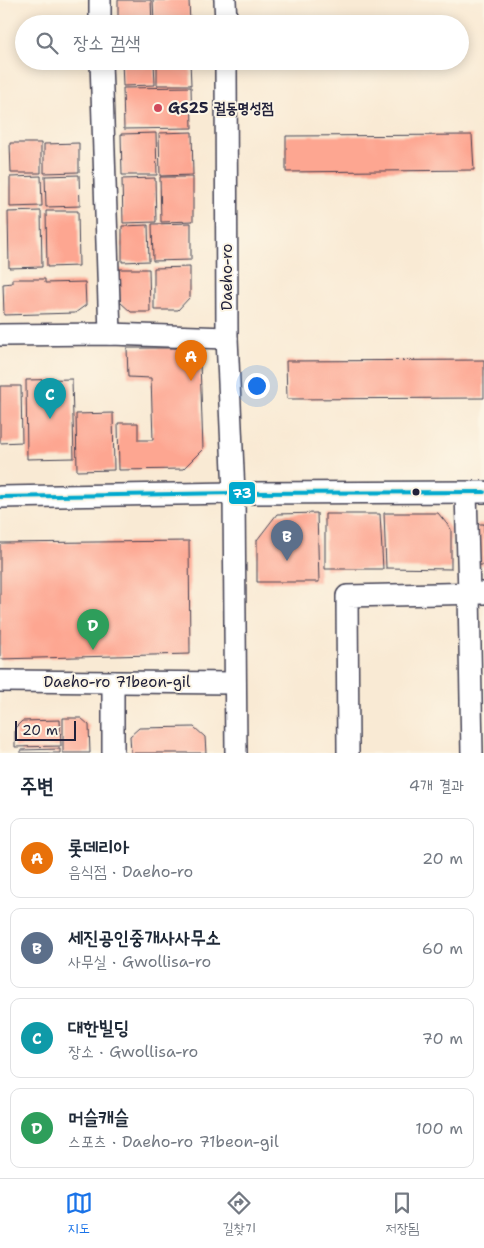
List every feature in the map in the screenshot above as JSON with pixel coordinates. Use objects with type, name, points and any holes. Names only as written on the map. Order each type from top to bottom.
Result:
[{"type":"street","points":[[100,0],[100,15]]},
{"type":"street","points":[[226,0],[226,15]]},
{"type":"street","points":[[101,70],[110,334]]},
{"type":"street","name":"Daeho-ro","points":[[226,70],[227,338],[234,493],[236,753]]},
{"type":"street","points":[[0,334],[110,334],[227,338]]},
{"type":"street","points":[[0,497],[234,493],[475,493],[477,593],[472,753]]},
{"type":"street","points":[[348,753],[348,596],[477,593]]},
{"type":"street","name":"Daeho-ro 71beon-gil","points":[[0,681],[235,683]]},
{"type":"street","points":[[113,682],[113,753]]},
{"type":"building","points":[[118,0],[151,0],[152,15],[118,15]]},
{"type":"building","points":[[153,0],[189,0],[190,15],[154,15]]},
{"type":"building","points":[[122,70],[154,70],[155,85],[123,86]]},
{"type":"building","points":[[157,70],[190,70],[191,85],[157,85]]},
{"type":"building","name":"GS25 궐동명성점","points":[[191,87],[192,128],[124,129],[123,88]]},
{"type":"building","points":[[192,132],[193,175],[160,176],[159,133]]},
{"type":"building","points":[[156,133],[157,175],[122,175],[121,134]]},
{"type":"building","points":[[472,135],[474,170],[286,172],[286,136]]},
{"type":"building","points":[[10,143],[41,143],[41,173],[11,173]]},
{"type":"building","points":[[79,143],[79,172],[44,173],[44,144]]},
{"type":"building","points":[[79,175],[80,206],[46,207],[45,176]]},
{"type":"building","points":[[41,176],[42,206],[10,207],[10,177]]},
{"type":"building","points":[[160,177],[193,177],[193,221],[161,222]]},
{"type":"building","points":[[155,178],[156,222],[123,223],[122,179]]},
{"type":"building","points":[[41,211],[42,267],[9,268],[8,212]]},
{"type":"building","points":[[46,211],[78,211],[79,266],[47,267]]},
{"type":"building","points":[[191,223],[191,260],[153,261],[152,224]]},
{"type":"building","points":[[148,225],[149,261],[122,262],[122,226]]},
{"type":"building","points":[[190,267],[190,297],[178,310],[154,310],[154,268]]},
{"type":"building","points":[[119,269],[149,269],[150,312],[131,312],[120,302]]},
{"type":"building","points":[[12,279],[45,279],[45,283],[85,282],[86,305],[75,313],[4,315],[3,284],[12,283]]},
{"type":"building","points":[[127,348],[190,348],[200,362],[203,449],[183,469],[119,470],[118,423],[138,423],[138,440],[153,440],[151,378],[128,377]]},
{"type":"building","points":[[484,360],[484,398],[287,399],[286,361]]},
{"type":"building","points":[[72,379],[74,458],[27,459],[26,380]]},
{"type":"building","points":[[0,386],[21,386],[22,442],[0,443]]},
{"type":"building","points":[[113,413],[114,470],[77,471],[76,414]]},
{"type":"building","points":[[317,513],[319,582],[257,582],[257,540],[277,514]]},
{"type":"building","points":[[384,513],[438,513],[451,529],[451,569],[386,568]]},
{"type":"building","points":[[325,514],[380,514],[383,569],[325,569]]},
{"type":"building","points":[[477,524],[484,524],[484,565],[477,565]]},
{"type":"building","points":[[189,541],[190,654],[0,659],[0,543]]},
{"type":"building","points":[[63,718],[81,718],[89,725],[90,753],[63,753]]},
{"type":"building","points":[[60,720],[61,746],[15,747],[15,728],[22,721]]},
{"type":"building","points":[[194,727],[205,737],[206,753],[131,753],[130,736],[139,728]]},
{"type":"building","points":[[60,749],[60,753],[21,753],[21,750]]},
{"type":"transit line","name":"73","points":[[0,497],[234,493],[484,492]]},
{"type":"place","name":"GS25 궐동명성점","points":[[158,108]]},
{"type":"place","name":"롯데리아","points":[[191,381]]},
{"type":"place","name":"대한빌딩","points":[[50,419]]},
{"type":"place","name":"세진공인중개사사무소","points":[[287,561]]},
{"type":"place","name":"머슬캐슬","points":[[93,650]]}]
